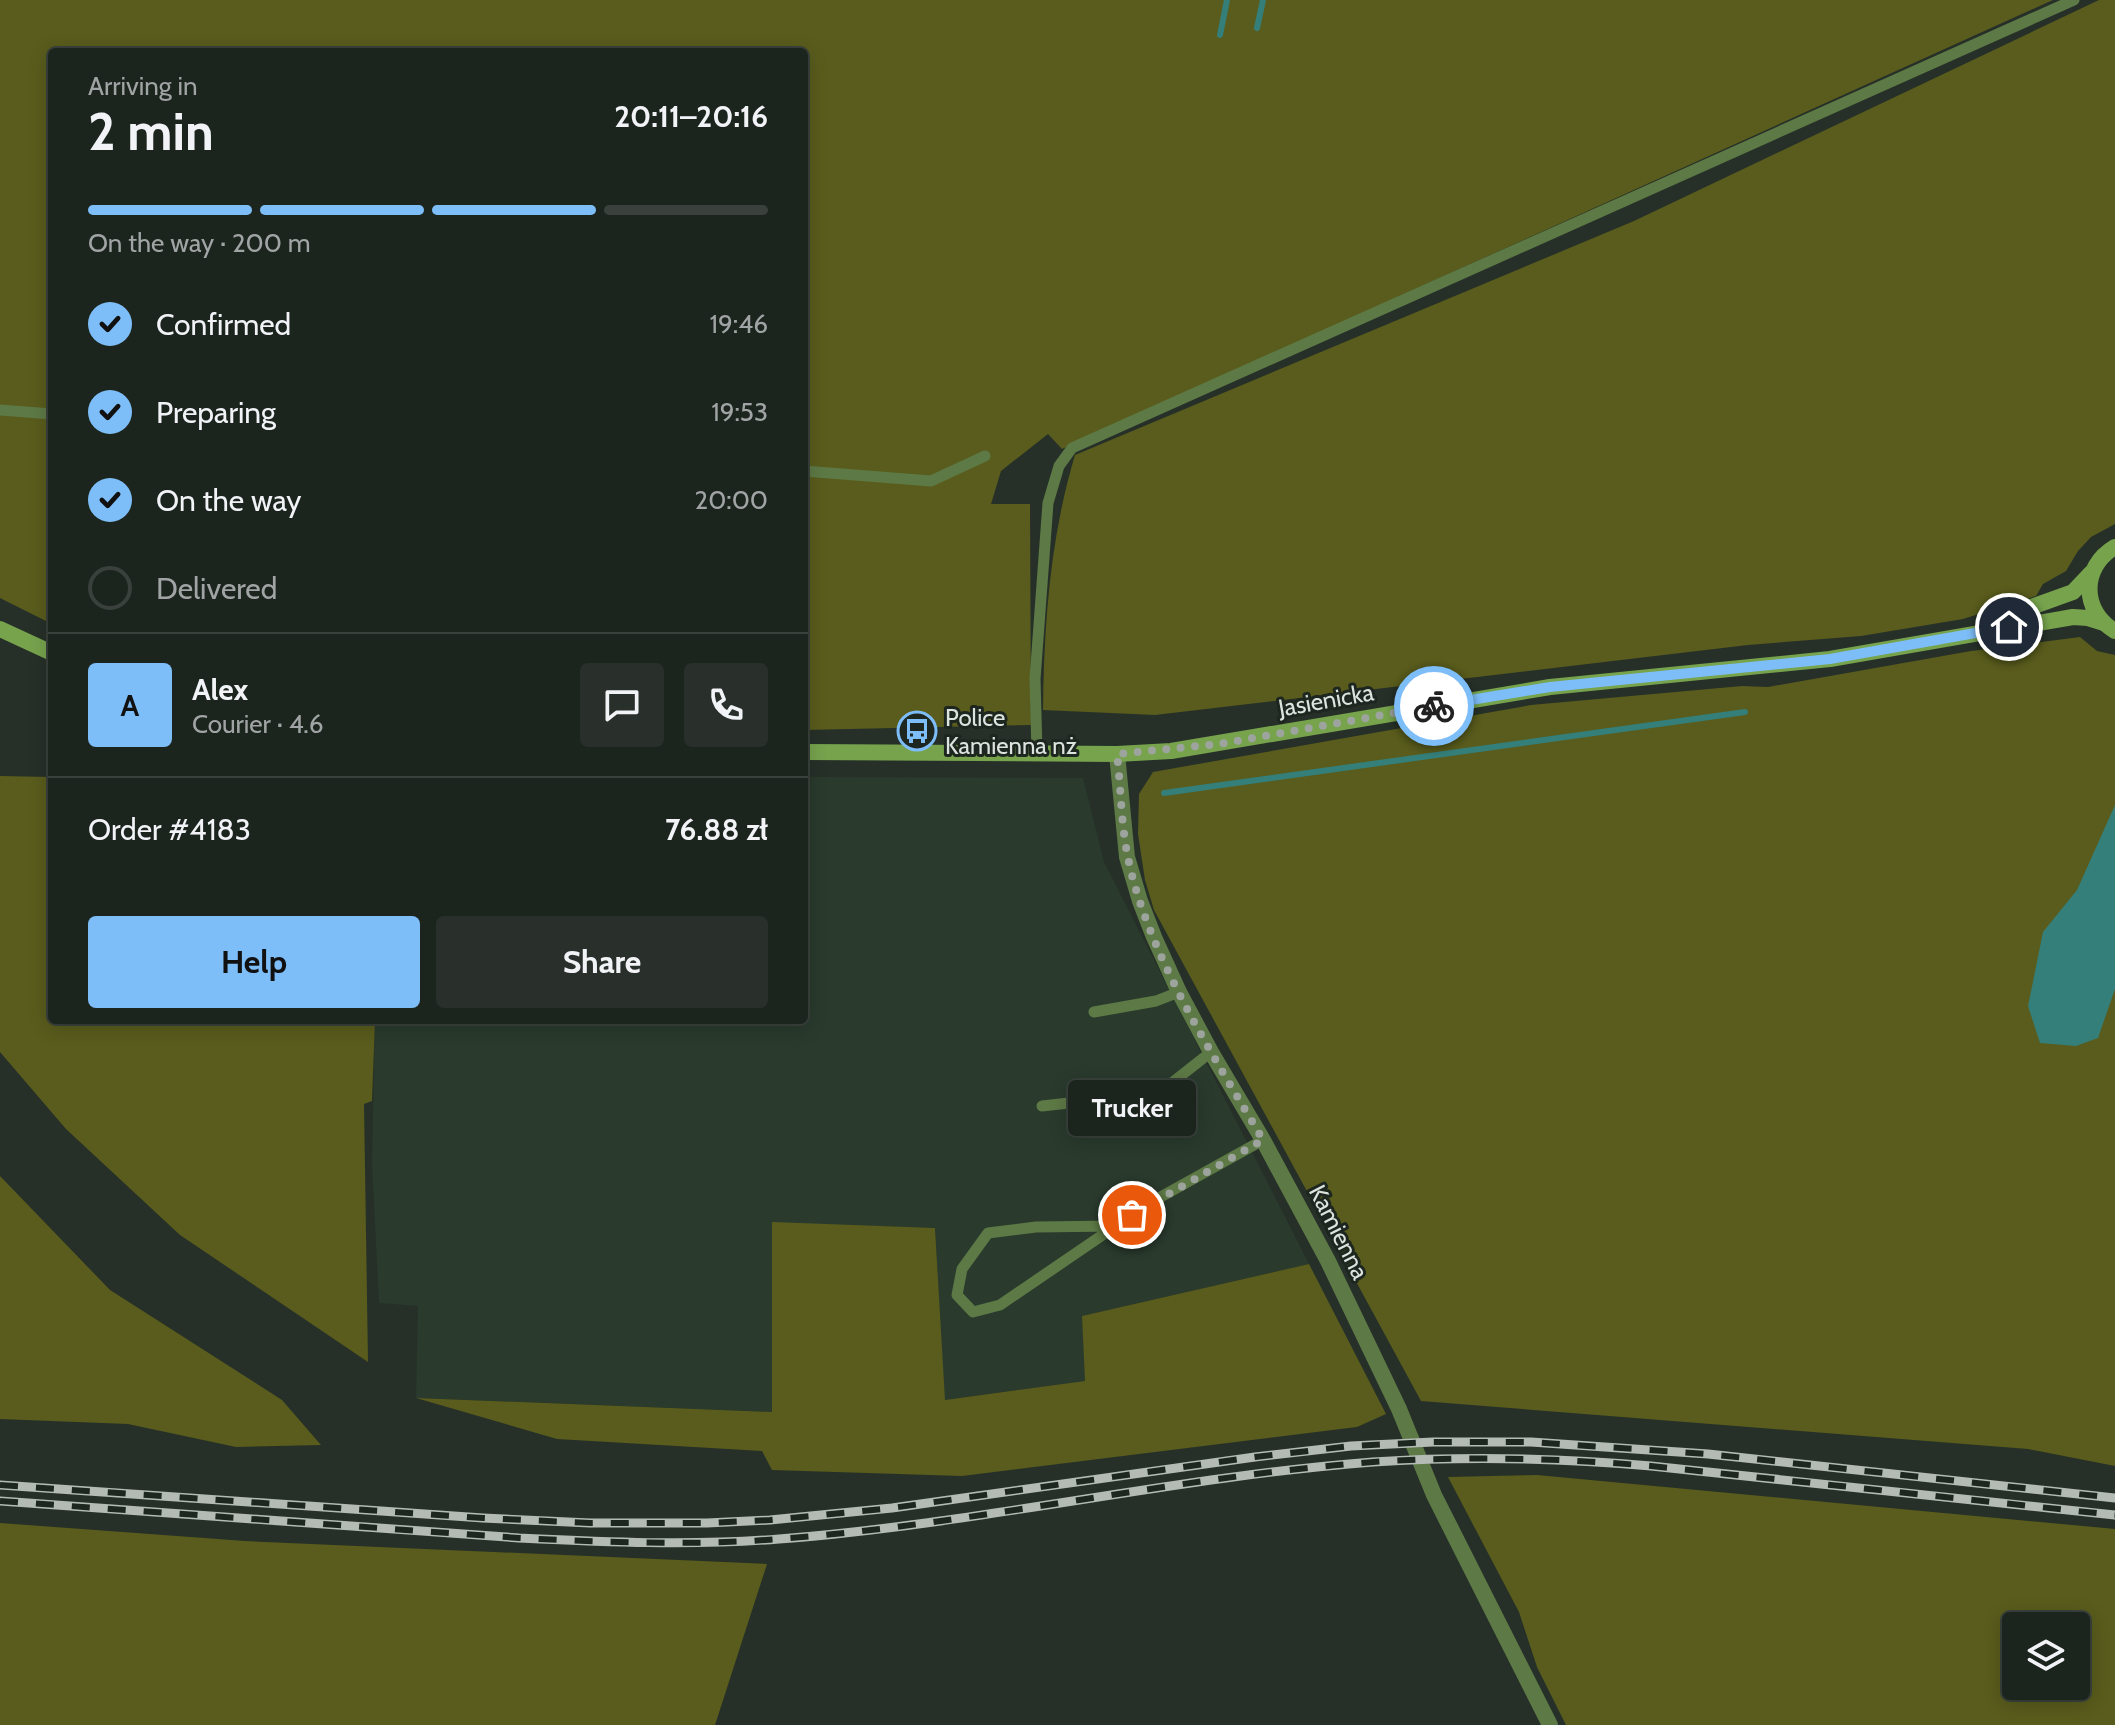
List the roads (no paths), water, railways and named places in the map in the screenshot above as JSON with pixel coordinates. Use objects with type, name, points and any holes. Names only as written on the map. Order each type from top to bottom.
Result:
[{"type":"main road","name":"Jasienicka","points":[[1948,637],[2078,589],[2102,556],[2115,547]]},
{"type":"main road","points":[[2091,573],[2090,600],[2109,627]]},
{"type":"main road","name":"Jasienicka","points":[[808,752],[1117,754],[1219,744],[1550,687],[1830,659],[2073,617],[2088,618],[2109,627]]},
{"type":"main road","points":[[0,629],[48,651]]},
{"type":"street","name":"Kamienna","points":[[1117,754],[1127,857],[1140,901],[1179,992],[1328,1261],[1399,1409],[1434,1495],[1550,1725]]},
{"type":"lane","points":[[1037,752],[1035,679],[1048,503],[1059,466],[1072,448],[2074,0]]},
{"type":"lane","points":[[0,410],[48,414]]},
{"type":"lane","points":[[808,471],[931,481],[985,456]]},
{"type":"lane","points":[[1094,1012],[1156,1001],[1179,992]]},
{"type":"lane","points":[[1042,1106],[1159,1093],[1211,1052]]},
{"type":"lane","points":[[1116,1226],[1036,1227],[988,1233],[962,1269],[957,1295],[973,1312],[1000,1305],[1116,1226],[1148,1204],[1263,1140]]},
{"type":"water","points":[[2115,805],[2115,989],[2098,1038],[2076,1046],[2040,1043],[2028,1006],[2043,932],[2077,890]]},
{"type":"waterway","points":[[1220,35],[1227,0]]},
{"type":"waterway","points":[[1257,28],[1263,0]]},
{"type":"waterway","points":[[1164,793],[1745,712]]},
{"type":"railway","points":[[0,1485],[483,1518],[590,1523],[707,1523],[892,1508],[1351,1446],[1531,1442],[1708,1454],[2115,1498]]},
{"type":"railway","points":[[0,1501],[519,1538],[681,1543],[853,1532],[1299,1469],[1408,1460],[1478,1459],[1651,1466],[2115,1515]]},
{"type":"place","name":"Police Kamienna nż","points":[[917,731]]},
{"type":"place","name":"Trucker","points":[[1132,1215]]}]
